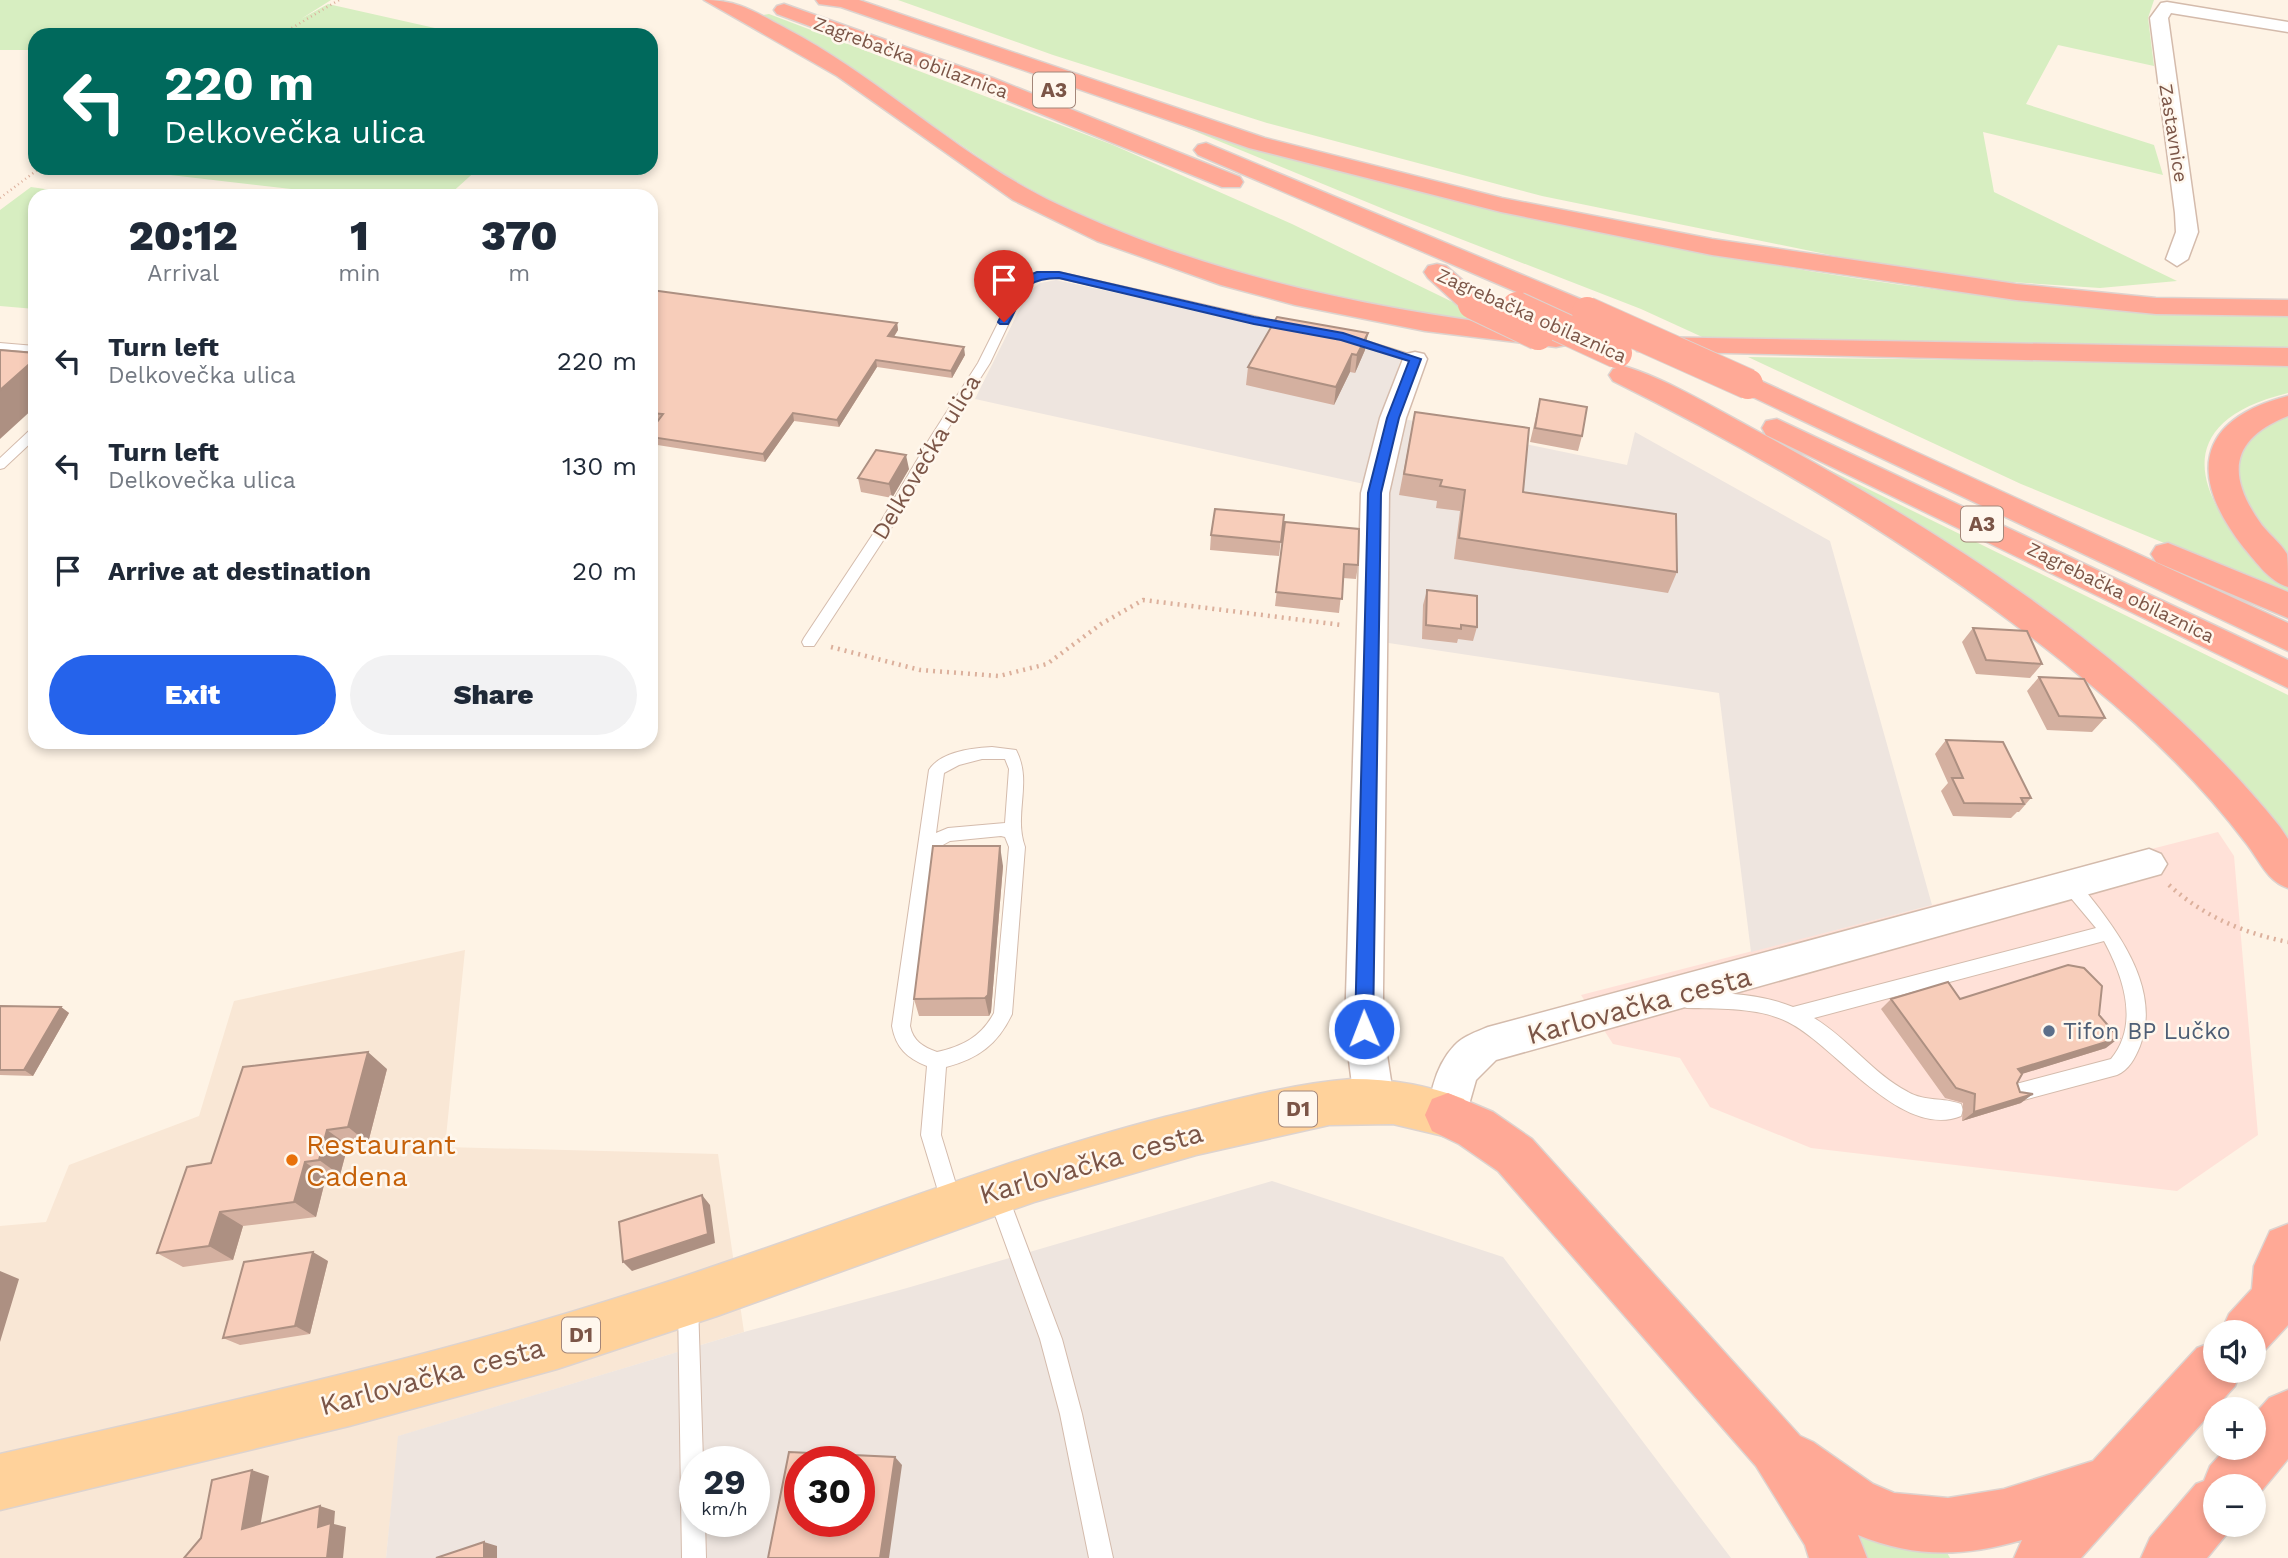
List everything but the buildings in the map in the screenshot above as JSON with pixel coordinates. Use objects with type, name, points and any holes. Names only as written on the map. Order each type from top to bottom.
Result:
[{"type":"highway","points":[[714,0],[777,31],[861,82],[949,149],[1045,207],[1167,258],[1257,288],[1396,320],[1476,332],[1601,344],[2288,357]]},
{"type":"highway","name":"Zagrebačka obilaznica","points":[[756,0],[997,88],[1278,201],[1674,379],[2010,538],[2288,675]]},
{"type":"highway","name":"Zagrebačka obilaznica","points":[[805,0],[1007,72],[1163,133],[1587,312],[1748,384],[2288,638]]},
{"type":"highway","points":[[827,0],[843,1],[1257,143],[1542,214],[1738,252],[2016,292],[2156,306],[2288,308]]},
{"type":"highway","points":[[1437,272],[1473,304],[1716,419],[1833,485],[1898,524],[2004,597],[2144,707],[2238,800],[2288,871]]},
{"type":"highway","points":[[1748,384],[1788,391],[2288,606]]},
{"type":"highway","points":[[2288,405],[2253,417],[2237,430],[2227,446],[2222,479],[2245,529],[2288,575]]},
{"type":"highway","points":[[1448,1115],[1476,1128],[1515,1155],[1775,1447],[1828,1530],[1838,1558]]},
{"type":"highway","points":[[2271,1306],[2279,1266],[2288,1249]]},
{"type":"highway","points":[[2043,1558],[2203,1382]]},
{"type":"highway","points":[[2240,1474],[2288,1417]]},
{"type":"highway","points":[[1775,1447],[1845,1499],[1893,1521],[1936,1527],[2001,1517],[2112,1483]]},
{"type":"highway","points":[[2170,1558],[2203,1519]]},
{"type":"main road","name":"Karlovačka cesta","points":[[0,1482],[374,1393],[557,1343],[688,1302],[974,1197],[1162,1140],[1313,1106],[1374,1100],[1420,1106],[1448,1115]]},
{"type":"street","name":"Zastavnice","points":[[2177,259],[2187,232],[2186,213],[2159,18],[2171,4],[2288,27]]},
{"type":"street","points":[[1374,1100],[1364,1029],[1364,990],[1375,493],[1393,418],[1415,359]]},
{"type":"street","name":"Karlovačka cesta","points":[[1448,1115],[1456,1076],[1466,1058],[1476,1051],[2149,864]]},
{"type":"lane","name":"Delkovečka ulica","points":[[809,642],[883,530],[984,362],[1024,281],[1037,275],[1059,275],[1305,330]]},
{"type":"lane","points":[[1330,335],[1415,359]]},
{"type":"lane","points":[[0,346],[28,348]]},
{"type":"lane","points":[[0,465],[28,439]]},
{"type":"lane","points":[[997,752],[1011,754],[1017,769],[1012,833],[1017,848],[1003,1014],[993,1034],[976,1048],[937,1061],[910,1050],[903,1040],[901,1026],[937,770],[949,760],[997,752]]},
{"type":"lane","points":[[926,846],[935,839],[966,832],[1002,830],[1012,833]]},
{"type":"lane","points":[[2016,1093],[2117,1066],[2129,1056],[2138,1027],[2129,981],[2108,932],[2071,886]]},
{"type":"lane","points":[[1794,1015],[2108,932]]},
{"type":"lane","points":[[1664,999],[1751,1005],[1794,1015],[1844,1052],[1889,1092],[1922,1107],[1954,1110]]},
{"type":"lane","points":[[937,1061],[931,1135],[974,1197],[1051,1339],[1096,1552]]},
{"type":"lane","points":[[688,1302],[694,1558]]},
{"type":"path","points":[[292,28],[339,0]]},
{"type":"path","points":[[0,198],[31,175]]},
{"type":"path","points":[[809,642],[920,670],[999,676],[1047,664],[1101,624],[1143,600],[1371,629]]},
{"type":"path","points":[[2149,864],[2193,906],[2251,933],[2288,942]]},
{"type":"shaded area","points":[[1056,280],[1363,346],[1401,358],[1364,484],[975,399],[1028,292],[1040,283]]},
{"type":"shaded area","points":[[1404,419],[1627,465],[1635,432],[1830,541],[1932,905],[1751,952],[1719,693],[1382,642],[1388,499],[1394,448]]},
{"type":"shaded area","points":[[2218,832],[2234,856],[2258,1135],[2177,1191],[1811,1148],[1710,1107],[1680,1058],[1613,1044],[1581,995]]},
{"type":"shaded area","points":[[465,950],[445,1147],[718,1154],[744,1332],[399,1436],[386,1558],[0,1558],[0,1226],[46,1222],[69,1165],[199,1116],[234,1001]]},
{"type":"shaded area","points":[[1272,1181],[1503,1257],[1731,1558],[386,1558],[398,1436],[744,1332],[907,1288]]},
{"type":"green space","points":[[0,0],[331,0],[301,19],[328,4],[435,28],[28,28],[28,50],[0,50]]},
{"type":"green space","points":[[898,0],[2154,0],[2148,18],[2154,66],[2058,45],[2026,104],[2154,145],[2163,175],[1983,132],[1994,192],[2177,281],[2100,288],[1995,281],[1884,266],[1542,196],[1267,123],[1053,55]]},
{"type":"green space","points":[[769,14],[1113,145],[1292,224],[1502,326],[1416,314],[1260,280],[1125,234],[1050,200],[1002,173],[812,42],[763,15]]},
{"type":"green space","points":[[1170,121],[1486,206],[1701,252],[1809,271],[2025,300],[2288,316],[2288,349],[1711,341],[1641,309],[1391,212]]},
{"type":"green space","points":[[170,175],[471,175],[456,189],[292,189]]},
{"type":"green space","points":[[28,189],[28,308],[0,306],[0,210]]},
{"type":"green space","points":[[1748,357],[2288,364],[2288,393],[2244,409],[2218,429],[2206,453],[2206,479],[2217,507],[2236,535],[2260,562],[2288,587],[2288,594],[2021,484]]},
{"type":"green space","points":[[2288,414],[2288,559],[2266,536],[2246,508],[2237,476],[2238,461],[2248,439],[2263,427]]},
{"type":"green space","points":[[1813,462],[2288,695],[2288,847],[2275,828]]},
{"type":"green space","points":[[1855,1530],[1945,1549],[1950,1558],[1861,1558]]},
{"type":"place","name":"Tifon BP Lučko","points":[[2049,1031]]},
{"type":"place","name":"Restaurant Cadena","points":[[292,1160]]},
{"type":"route","points":[[1004,322],[1024,281],[1037,275],[1059,275],[1254,321],[1343,337],[1415,359],[1393,418],[1375,493],[1364,1029]]}]
